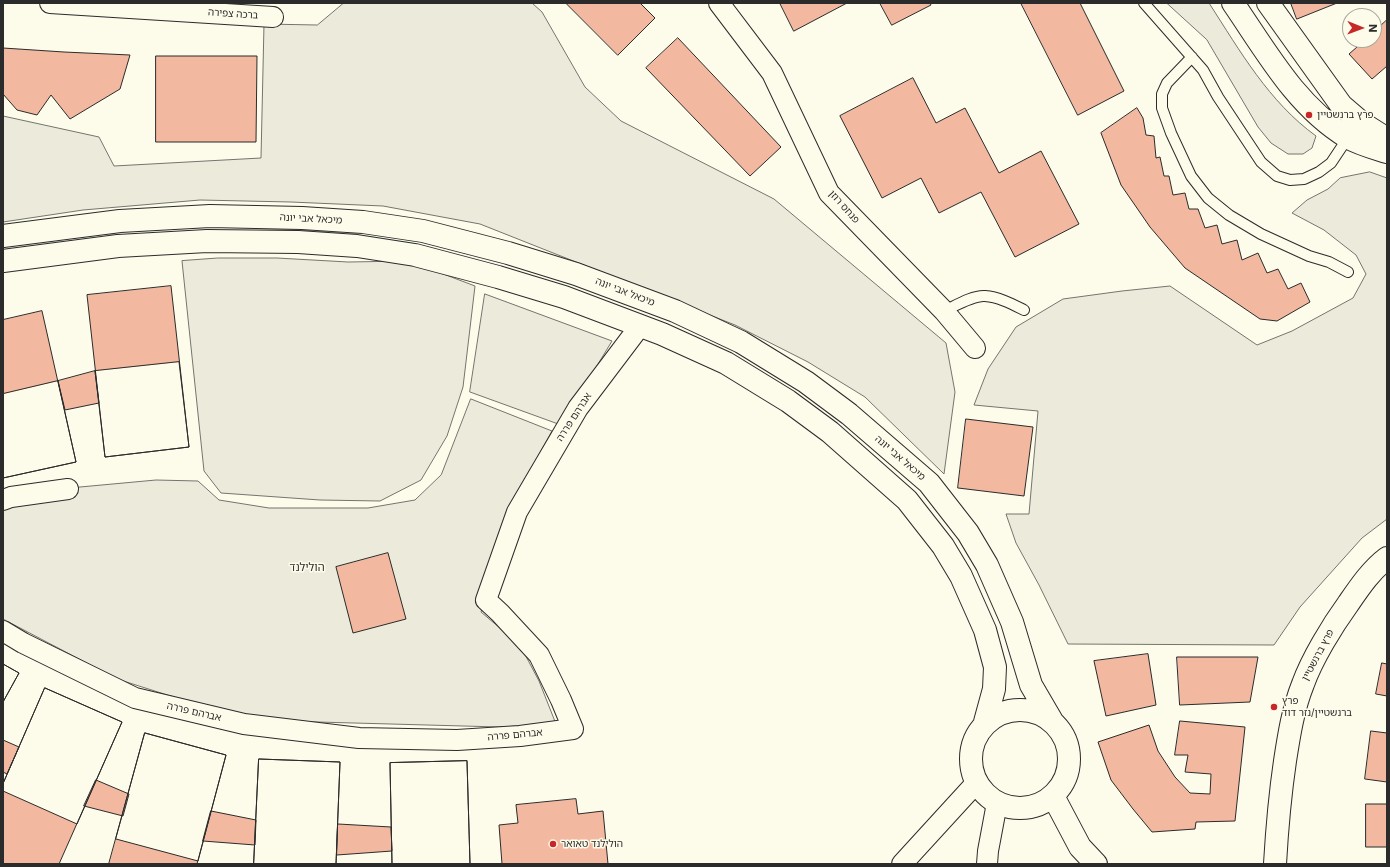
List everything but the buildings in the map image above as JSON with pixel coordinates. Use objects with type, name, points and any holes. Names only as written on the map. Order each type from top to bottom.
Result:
[{"type":"street","name":"ברכה צפירה","points":[[50,3],[273,17]]},
{"type":"street","name":"פנחס רוזן","points":[[719,3],[772,73],[829,193],[944,311],[975,348]]},
{"type":"street","points":[[1233,3],[1292,88],[1321,119],[1348,138],[1387,152]]},
{"type":"street","points":[[1268,3],[1341,105],[1356,118],[1387,139]]},
{"type":"street","name":"מיכאל אבי יונה","points":[[3,236],[120,221],[210,216],[302,218],[363,222],[423,231],[508,253],[576,274],[675,311],[741,342],[806,382],[849,414],[929,483],[968,533],[987,565],[1012,622],[1031,685],[1052,721]]},
{"type":"street","points":[[3,261],[118,246],[207,241],[298,242],[357,246],[415,255],[498,277],[564,297],[662,334],[726,363],[788,401],[830,432],[907,500],[947,552],[961,576],[985,630],[995,667],[994,689],[985,722],[975,736],[970,754],[972,771],[979,787],[997,803],[1014,808],[1031,808],[1053,796],[1063,783],[1069,766],[1069,751],[1063,734],[1052,721],[1038,712],[1017,709],[1000,713],[985,722]]},
{"type":"street","name":"אברהם פררה","points":[[3,631],[23,643],[136,698],[244,724],[359,738],[457,740],[520,736],[573,729],[561,700],[539,655],[486,600],[517,512],[578,408],[640,326]]},
{"type":"street","points":[[3,500],[11,497],[68,489]]},
{"type":"street","name":"פרץ ברנשטיין","points":[[1276,858],[1281,790],[1291,721],[1303,683],[1340,615],[1362,583],[1387,558]]},
{"type":"street","points":[[902,864],[977,782]]},
{"type":"street","points":[[1053,796],[1080,847],[1096,864]]},
{"type":"street","points":[[987,864],[997,803]]},
{"type":"lane","points":[[1144,3],[1203,70],[1218,97],[1261,162],[1277,176],[1290,180],[1304,180],[1319,172],[1331,163],[1348,138],[1356,118]]},
{"type":"lane","points":[[1192,57],[1167,83],[1162,94],[1162,108],[1171,133],[1191,176],[1208,198],[1229,215],[1261,234],[1309,256],[1329,262],[1348,272]]},
{"type":"lane","points":[[944,311],[967,300],[985,296],[1005,301],[1024,310]]},
{"type":"shaded area","points":[[344,3],[532,3],[542,12],[585,87],[621,121],[774,199],[946,343],[955,392],[944,474],[865,397],[808,362],[735,325],[480,224],[383,206],[200,200],[83,210],[3,222],[3,116],[99,137],[114,166],[261,158],[264,24],[317,25]]},
{"type":"shaded area","points":[[1167,3],[1209,3],[1256,75],[1284,108],[1316,136],[1312,148],[1303,154],[1288,154],[1271,143],[1258,127],[1207,40]]},
{"type":"shaded area","points":[[1370,172],[1387,178],[1387,519],[1362,538],[1300,607],[1274,645],[1068,644],[1039,585],[1016,543],[1006,514],[1029,514],[1038,411],[974,405],[988,369],[1016,327],[1063,299],[1122,291],[1170,286],[1257,345],[1292,331],[1353,298],[1366,274],[1356,255],[1324,230],[1292,213],[1307,200],[1328,189],[1340,178]]},
{"type":"shaded area","points":[[218,258],[277,258],[348,262],[409,261],[475,286],[463,387],[447,436],[421,480],[380,501],[320,500],[221,493],[204,471],[182,261]]},
{"type":"shaded area","points":[[485,294],[612,341],[561,425],[470,392]]},
{"type":"shaded area","points":[[471,399],[552,431],[514,500],[481,612],[520,645],[539,681],[556,724],[500,727],[281,721],[202,706],[117,679],[3,619],[3,501],[11,497],[80,487],[156,480],[198,481],[219,500],[269,508],[368,508],[415,500],[441,475]]},
{"type":"place","name":"פרץ ברנשטיין","points":[[1309,115]]},
{"type":"place","name":"פרץ ברנשטיין/נזר דוד","points":[[1274,707]]},
{"type":"place","name":"הולילנד טאואר","points":[[553,844]]},
{"type":"district","name":"הולילנד","points":[[307,568]]}]
